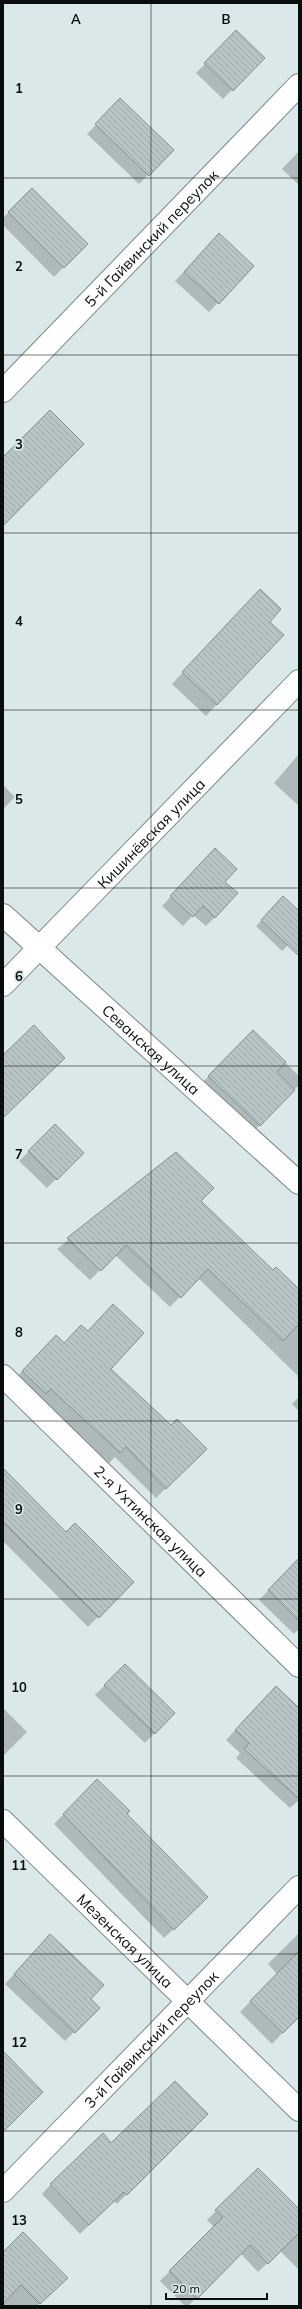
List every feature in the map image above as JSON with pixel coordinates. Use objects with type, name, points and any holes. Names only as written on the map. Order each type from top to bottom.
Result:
[{"type":"street","name":"5-й Гайвинский переулок","points":[[3,390],[299,85]]},
{"type":"street","name":"Кишинёвская улица","points":[[3,985],[299,681]]},
{"type":"street","name":"Севанская улица","points":[[3,915],[299,1183]]},
{"type":"street","name":"2-я Ухтинская улица","points":[[3,1376],[299,1666]]},
{"type":"street","name":"Мезенская улица","points":[[3,1821],[299,2110]]},
{"type":"street","name":"3-й Гайвинский переулок","points":[[3,2190],[299,1887]]},
{"type":"building","points":[[236,30],[265,58],[233,91],[204,63]]},
{"type":"building","points":[[120,98],[174,150],[149,176],[95,124]]},
{"type":"building","points":[[32,188],[88,244],[64,268],[8,212]]},
{"type":"building","points":[[219,233],[254,266],[219,304],[184,272]]},
{"type":"building","points":[[50,410],[84,444],[3,526],[3,457]]},
{"type":"building","points":[[260,589],[281,609],[270,622],[284,635],[217,705],[182,672]]},
{"type":"building","points":[[215,848],[237,869],[225,882],[238,893],[215,918],[203,906],[193,917],[170,896]]},
{"type":"building","points":[[283,896],[299,911],[299,956],[261,920]]},
{"type":"building","points":[[34,1025],[65,1058],[3,1118],[3,1055]]},
{"type":"building","points":[[253,1030],[286,1062],[277,1072],[295,1090],[260,1126],[208,1076]]},
{"type":"building","points":[[55,1124],[84,1153],[57,1180],[28,1151]]},
{"type":"building","points":[[176,1152],[214,1188],[201,1201],[273,1270],[276,1267],[299,1289],[299,1324],[283,1341],[208,1269],[181,1298],[126,1245],[101,1271],[67,1238]]},
{"type":"building","points":[[113,1304],[144,1333],[111,1369],[171,1425],[177,1419],[207,1449],[166,1489],[126,1447],[120,1453],[51,1389],[46,1394],[22,1371],[56,1335],[64,1343],[81,1325],[88,1331]]},
{"type":"building","points":[[3,1468],[66,1532],[75,1523],[134,1582],[99,1618],[3,1522]]},
{"type":"building","points":[[299,1558],[299,1621],[268,1590]]},
{"type":"building","points":[[125,1664],[175,1713],[155,1734],[104,1685]]},
{"type":"building","points":[[276,1686],[299,1708],[299,1799],[244,1749],[249,1743],[235,1730]]},
{"type":"building","points":[[97,1779],[130,1811],[127,1814],[208,1897],[174,1930],[63,1814]]},
{"type":"building","points":[[50,1934],[104,1985],[91,1999],[100,2008],[75,2033],[14,1974]]},
{"type":"building","points":[[299,1951],[299,2017],[283,2033],[250,2001]]},
{"type":"building","points":[[3,2051],[43,2092],[3,2132]]},
{"type":"building","points":[[175,2081],[208,2114],[127,2195],[124,2192],[89,2225],[50,2184],[103,2133],[111,2143]]},
{"type":"building","points":[[258,2168],[299,2209],[299,2233],[268,2264],[250,2245],[197,2299],[169,2271],[223,2217],[215,2210]]},
{"type":"building","points":[[23,2232],[68,2278],[40,2304],[21,2285],[3,2304],[3,2252]]}]
